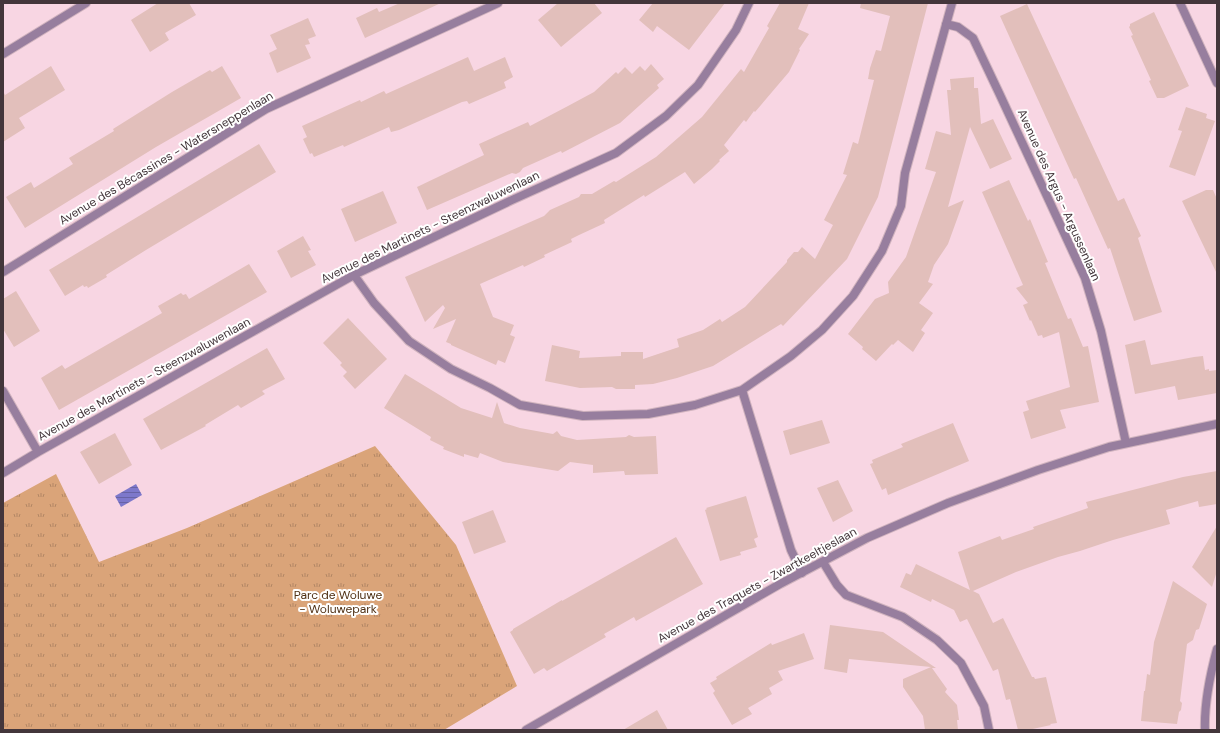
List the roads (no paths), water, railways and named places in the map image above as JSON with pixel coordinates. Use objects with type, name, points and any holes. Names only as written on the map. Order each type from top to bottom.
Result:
[{"type":"street","points":[[3,54],[86,3]]},
{"type":"street","name":"Avenue des Bécassines - Watersneppenlaan","points":[[3,272],[266,109],[498,3]]},
{"type":"street","name":"Avenue des Martinets - Steenzwaluwenlaan","points":[[3,473],[354,275],[505,203],[616,153],[666,116],[698,85],[736,30],[749,3]]},
{"type":"street","points":[[354,275],[374,303],[410,340],[451,369],[490,388],[520,406],[583,416],[648,414],[695,405],[742,390],[791,356],[822,330],[854,296],[882,251],[901,206],[905,173],[952,3]]},
{"type":"street","points":[[1180,3],[1217,83]]},
{"type":"street","name":"Avenue des Argus - Argussenlaan","points":[[946,24],[958,27],[972,38],[1085,278],[1101,331],[1126,443]]},
{"type":"street","points":[[742,390],[791,550],[802,573]]},
{"type":"street","points":[[3,391],[38,452]]},
{"type":"street","name":"Avenue des Traquets - Zwartkeeltjeslaan","points":[[526,730],[773,588],[867,538],[948,503],[1038,470],[1109,447],[1217,424]]},
{"type":"street","points":[[823,562],[837,585],[846,595],[903,617],[938,640],[961,663],[984,706],[989,730]]},
{"type":"street","points":[[1205,730],[1207,696],[1211,671],[1217,649]]},
{"type":"park label","name":"Parc de Woluwe - Woluwepark","points":[[338,602]]}]
